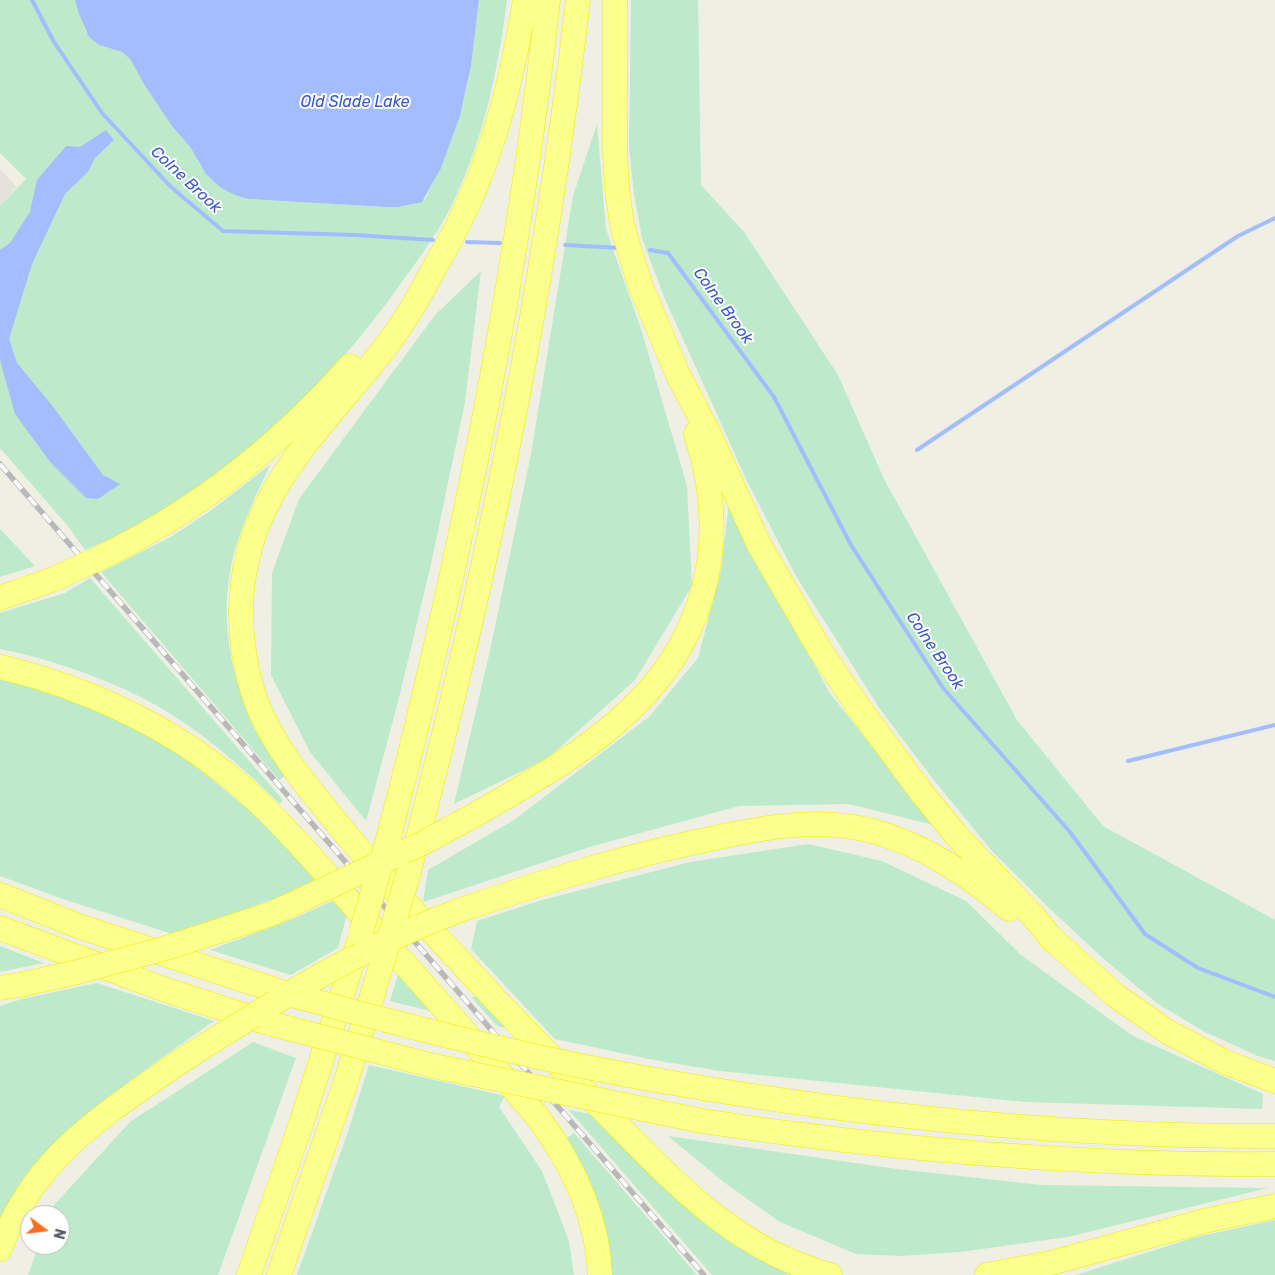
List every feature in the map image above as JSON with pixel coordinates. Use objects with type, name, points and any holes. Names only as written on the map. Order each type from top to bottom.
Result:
[{"type":"highway","points":[[525,0],[518,46],[504,105],[484,168],[462,218],[403,323],[288,468],[268,500],[253,535],[242,582],[241,629],[247,672],[261,713],[276,741],[303,782],[348,837],[426,926],[521,1026],[659,1167],[714,1216],[751,1242],[789,1261],[830,1275]]},
{"type":"highway","points":[[249,1275],[304,1118],[361,933],[389,836],[442,628],[490,392],[522,206],[548,0]]},
{"type":"highway","points":[[279,1275],[347,1078],[376,983],[408,875],[453,702],[491,533],[519,395],[552,193],[578,0]]},
{"type":"highway","points":[[615,0],[615,153],[617,189],[622,225],[641,288],[678,374],[708,432],[760,545],[820,650],[876,732],[926,799],[956,835],[1033,916],[1051,938],[1116,996],[1168,1032],[1225,1062],[1275,1081]]},
{"type":"highway","points":[[0,598],[54,579],[108,554],[161,526],[231,478],[313,406],[341,377],[412,291],[422,290]]},
{"type":"highway","points":[[10,987],[77,972],[163,949],[271,914],[421,844],[473,816],[553,769],[621,718],[659,678],[678,650],[699,604],[712,547],[712,515],[702,452],[678,374]]},
{"type":"highway","points":[[0,667],[26,673],[86,694],[165,733],[210,762],[236,783],[283,828],[404,963],[550,1132],[568,1163],[588,1209],[598,1252],[600,1275]]},
{"type":"highway","points":[[0,1249],[26,1195],[58,1155],[92,1125],[178,1063],[282,997],[349,959],[438,918],[609,863],[764,828],[833,825],[875,832],[935,855],[971,879],[1024,922],[1051,938]]},
{"type":"highway","points":[[0,895],[81,927],[281,992],[438,1033],[588,1067],[667,1082],[826,1107],[946,1120],[1137,1133],[1275,1136]]},
{"type":"highway","points":[[0,928],[163,988],[272,1024],[443,1068],[702,1121],[865,1143],[990,1155],[1146,1164],[1275,1164]]},
{"type":"highway","points":[[987,1275],[1051,1263],[1204,1221],[1275,1206]]},
{"type":"highway","points":[[1028,1275],[1051,1263]]},
{"type":"shaded area","points":[[0,169],[17,187],[0,206]]},
{"type":"green space","points":[[0,0],[75,0],[86,32],[99,45],[122,52],[130,59],[145,86],[171,125],[190,147],[200,165],[221,188],[248,199],[398,207],[425,199],[448,148],[466,89],[472,59],[479,0],[507,0],[488,106],[462,182],[451,207],[433,237],[368,327],[299,405],[220,473],[177,502],[132,528],[85,550],[67,525],[0,448],[0,206],[26,179],[0,153]]},
{"type":"green space","points":[[631,0],[698,0],[701,185],[744,232],[838,375],[884,479],[1017,720],[1103,826],[1275,920],[1275,1061],[1258,1056],[1205,1032],[1158,1004],[1106,961],[992,851],[933,779],[880,709],[796,576],[747,481],[665,299],[642,238],[634,194],[629,146]]},
{"type":"green space","points":[[597,124],[606,229],[642,332],[687,486],[692,586],[635,680],[547,759],[454,804],[489,655],[531,454],[573,196]]},
{"type":"green space","points":[[481,271],[465,402],[431,564],[398,702],[366,821],[310,752],[271,675],[272,573],[299,499],[435,315]]},
{"type":"green space","points":[[270,465],[235,548],[228,582],[227,624],[229,644],[238,685],[254,724],[285,776],[279,780],[101,572],[171,537],[209,512]]},
{"type":"green space","points":[[729,502],[829,692],[934,825],[849,804],[739,806],[593,846],[423,902],[428,870],[514,820],[650,716],[698,658],[721,571]]},
{"type":"green space","points":[[0,529],[35,566],[0,577]]},
{"type":"green space","points":[[90,578],[283,800],[280,804],[243,769],[191,727],[158,706],[115,685],[68,667],[0,649],[0,613],[65,593]]},
{"type":"green space","points":[[0,674],[88,703],[181,754],[254,814],[318,880],[290,893],[175,935],[63,899],[0,876]]},
{"type":"green space","points":[[808,844],[882,861],[966,901],[1021,955],[1133,1036],[1263,1094],[1262,1109],[1025,1102],[720,1071],[654,1060],[555,1039],[471,949],[477,921],[542,900],[690,862]]},
{"type":"green space","points":[[334,900],[347,914],[338,948],[291,975],[210,950],[295,918]]},
{"type":"green space","points":[[0,946],[44,963],[0,972]]},
{"type":"green space","points":[[399,971],[434,1012],[390,1001]]},
{"type":"green space","points":[[97,983],[214,1021],[153,1064],[60,1139],[44,1154],[26,1177],[0,1220],[0,1006],[22,999]]},
{"type":"green space","points":[[477,995],[511,1029],[497,1026],[472,998]]},
{"type":"green space","points":[[253,1042],[296,1058],[218,1275],[28,1275],[35,1255],[70,1255],[70,1205],[54,1205],[130,1122]]},
{"type":"green space","points":[[369,1065],[505,1096],[499,1107],[542,1171],[569,1241],[574,1275],[297,1275],[348,1132]]},
{"type":"green space","points":[[569,1110],[595,1115],[698,1217],[724,1238],[751,1255],[796,1275],[712,1275]]},
{"type":"green space","points":[[574,1133],[697,1275],[611,1275],[583,1167],[567,1138]]},
{"type":"green space","points":[[668,1136],[897,1169],[1041,1185],[1268,1188],[1068,1237],[960,1252],[901,1256],[856,1254],[780,1222],[725,1183]]},
{"type":"green space","points":[[1275,1220],[1275,1275],[1076,1275],[1196,1237]]},
{"type":"water","name":"Old Slade Lake","points":[[75,0],[479,0],[471,66],[460,116],[441,168],[422,202],[398,207],[385,207],[248,199],[221,188],[206,174],[190,147],[171,125],[145,86],[130,59],[122,52],[99,45],[89,37]]},
{"type":"water","points":[[106,130],[114,140],[95,158],[88,172],[65,194],[32,264],[9,339],[17,363],[51,404],[103,475],[120,484],[98,499],[86,498],[51,463],[15,414],[0,360],[0,250],[10,243],[30,212],[37,180],[66,146],[80,147]]},
{"type":"waterway","name":"Colne Brook","points":[[32,0],[54,42],[102,113],[171,187],[223,231],[355,235],[433,240]]},
{"type":"waterway","points":[[917,450],[1238,236],[1275,218]]},
{"type":"waterway","name":"Colne Brook","points":[[467,242],[500,243]]},
{"type":"waterway","name":"Colne Brook","points":[[565,245],[620,248]]},
{"type":"waterway","name":"Colne Brook","points":[[650,250],[668,253],[774,397],[851,545],[943,688],[1070,832],[1145,934],[1198,968],[1275,997]]},
{"type":"waterway","points":[[1128,761],[1275,725]]},
{"type":"railway","points":[[0,464],[704,1275]]}]
